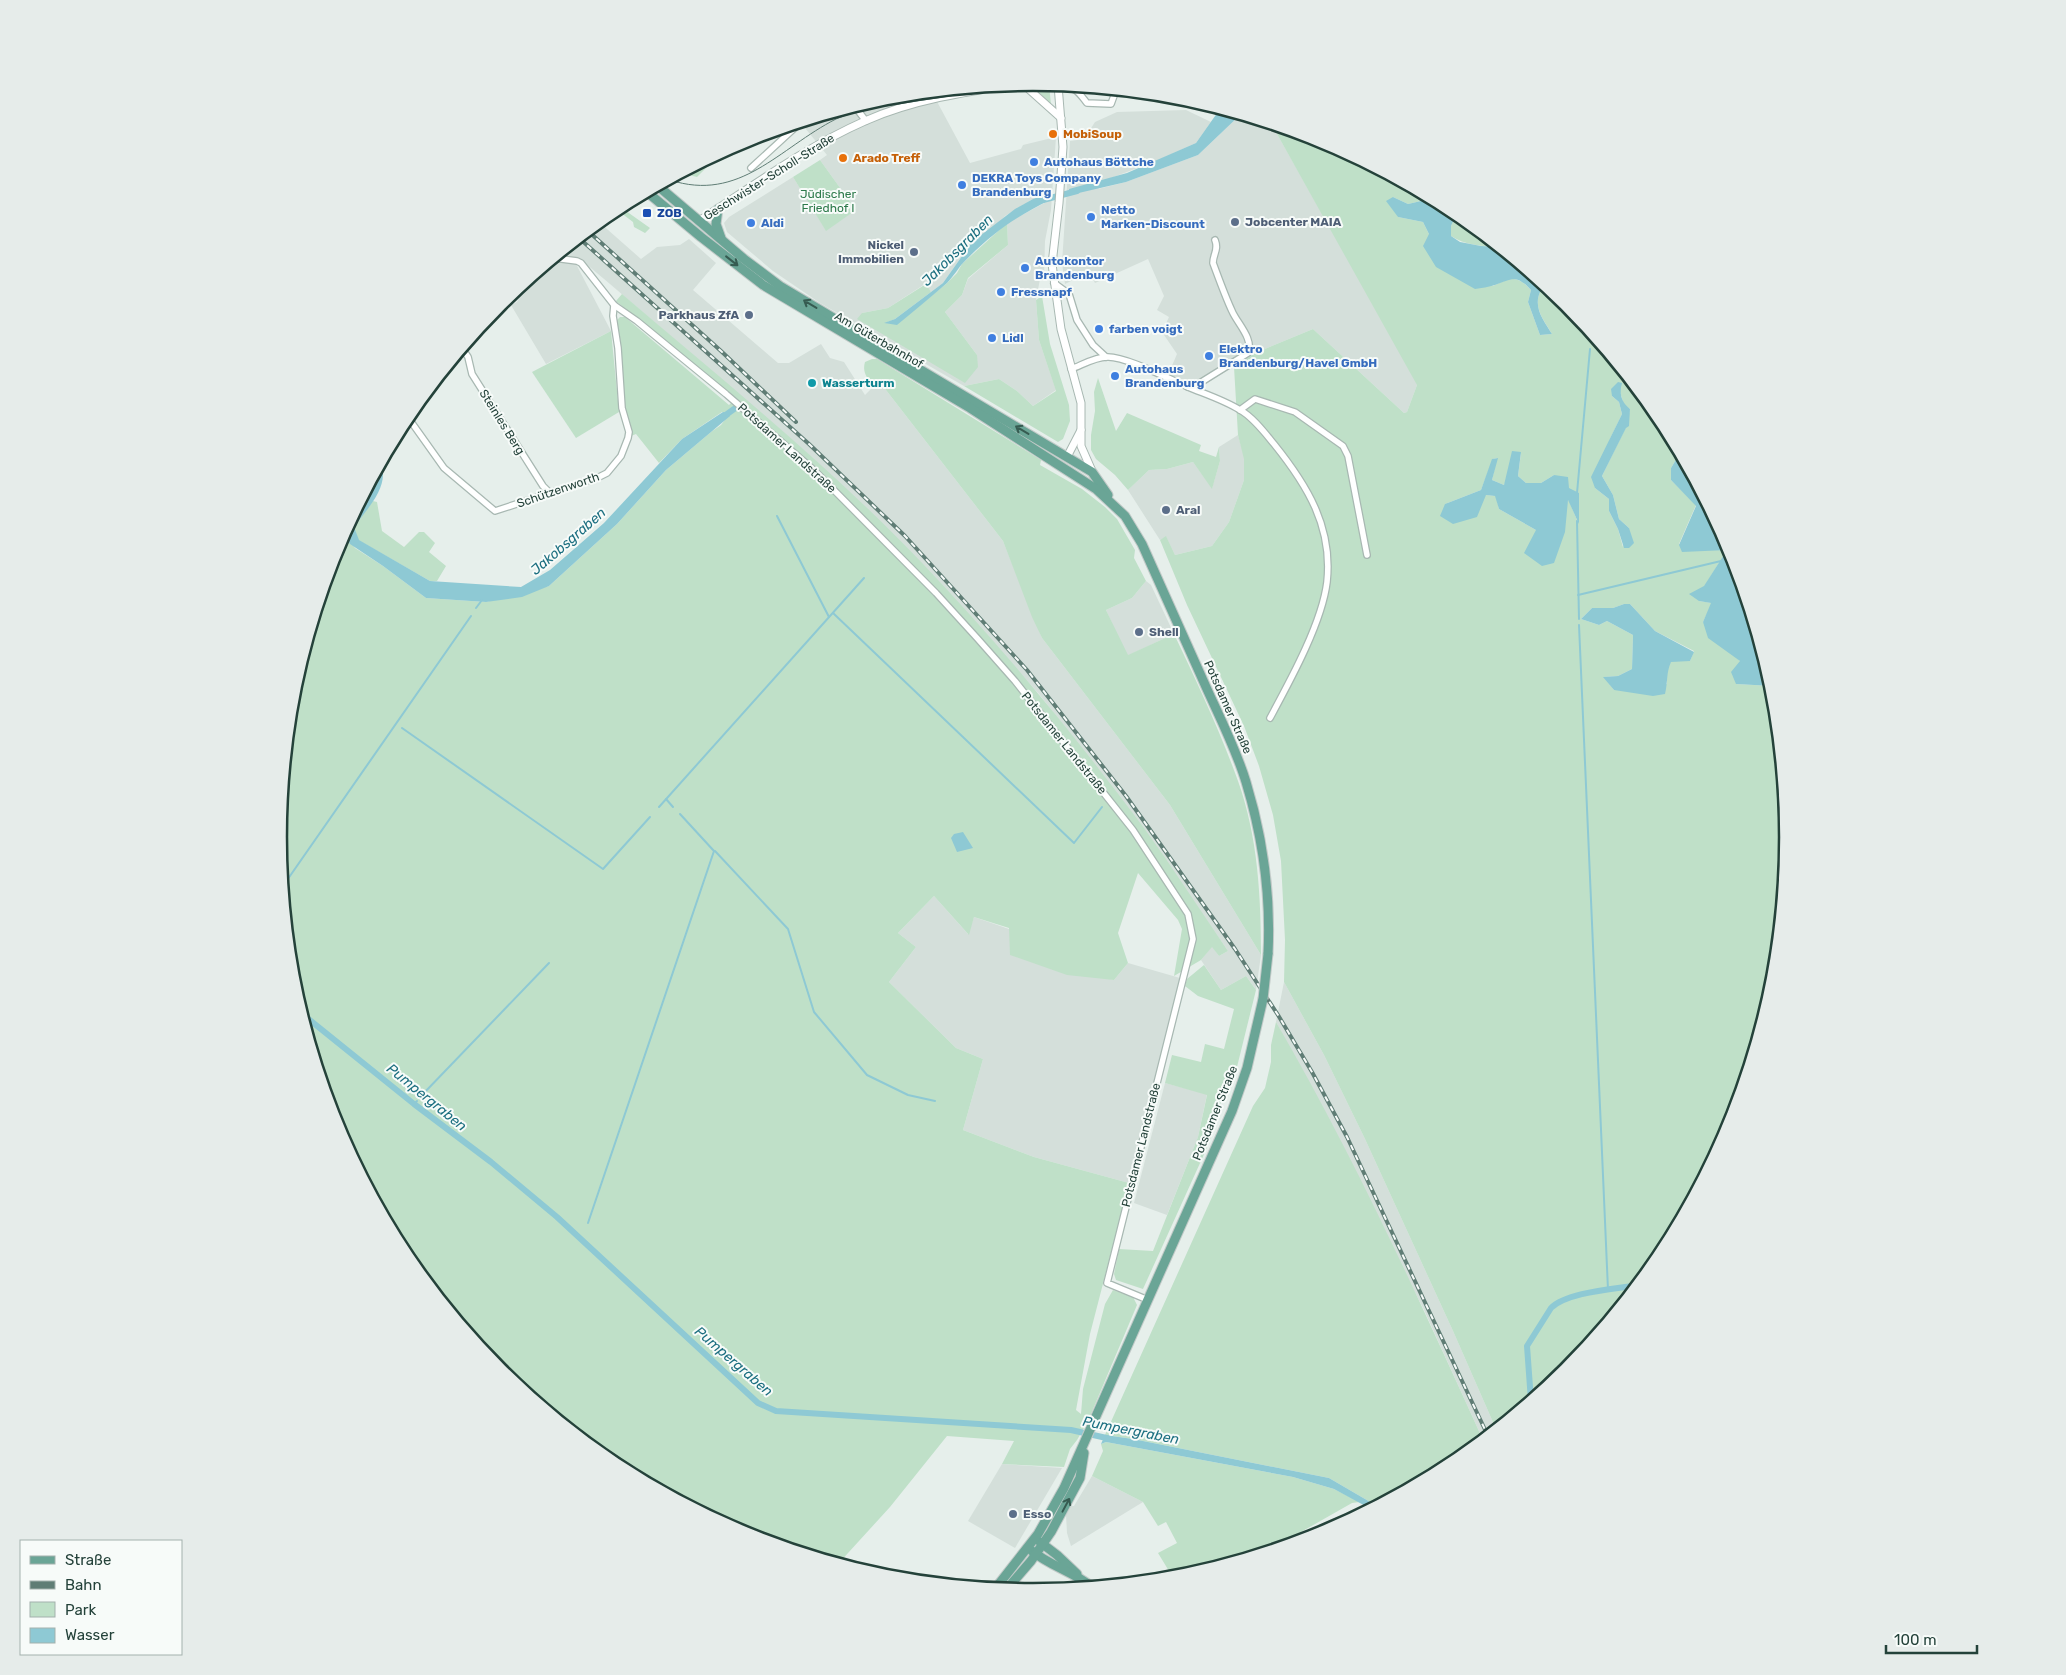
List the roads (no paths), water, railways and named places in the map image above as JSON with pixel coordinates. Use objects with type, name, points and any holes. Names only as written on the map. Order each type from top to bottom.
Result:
[{"type":"main road","name":"Am Güterbahnhof","points":[[662,190],[726,244],[780,286],[1062,467]]},
{"type":"main road","name":"Am Güterbahnhof","points":[[652,196],[763,285],[1067,457]]},
{"type":"main road","points":[[718,209],[716,219],[717,230],[726,244]]},
{"type":"main road","points":[[690,227],[699,221]]},
{"type":"main road","points":[[1062,467],[1067,457]]},
{"type":"main road","name":"Potsdamer Straße","points":[[999,1583],[1030,1545],[1058,1500],[1232,1110],[1247,1068],[1263,999],[1268,954],[1269,924],[1264,860],[1256,818],[1232,743],[1142,544],[1125,516],[1092,472],[1067,457]]},
{"type":"main road","name":"Potsdamer Straße","points":[[1062,467],[1096,489],[1116,505]]},
{"type":"main road","name":"Potsdamer Straße","points":[[1012,1583],[1044,1543],[1063,1511],[1080,1478],[1086,1439]]},
{"type":"main road","points":[[1080,1577],[1036,1554],[1030,1545],[1044,1543],[1086,1582]]},
{"type":"street","points":[[1031,91],[1061,118]]},
{"type":"street","points":[[1058,92],[1063,147],[1059,204],[1052,255],[1054,283],[1070,369],[1081,403],[1081,446],[1092,472]]},
{"type":"street","points":[[1080,93],[1087,103],[1111,104],[1114,96]]},
{"type":"street","name":"Geschwister-Scholl-Straße","points":[[699,221],[812,148],[866,120],[897,109],[953,96]]},
{"type":"street","name":"Geschwister-Scholl-Straße","points":[[860,112],[866,120]]},
{"type":"street","name":"Geschwister-Scholl-Straße","points":[[751,168],[790,132]]},
{"type":"street","points":[[1188,387],[1205,381],[1250,350],[1242,326],[1232,312],[1213,263],[1213,258],[1218,249],[1215,240]]},
{"type":"street","name":"Potsdamer Landstraße","points":[[562,259],[581,263],[608,300],[637,321],[815,471],[936,593],[1015,681],[1133,830],[1188,914],[1193,938],[1107,1283],[1148,1300]]},
{"type":"street","points":[[1054,283],[1068,294],[1077,320],[1093,345],[1106,357]]},
{"type":"street","name":"Schützenworth","points":[[413,424],[444,468],[495,511],[607,473],[620,456],[629,432],[622,408],[618,348],[613,316],[614,305]]},
{"type":"street","name":"Steinles Berg","points":[[465,354],[472,374],[543,486],[549,492]]},
{"type":"street","points":[[1070,369],[1106,357],[1124,360],[1240,410],[1269,438],[1292,466],[1312,499],[1326,535],[1327,558],[1324,594],[1312,632],[1270,718]]},
{"type":"street","points":[[1240,410],[1255,399],[1295,412],[1343,446],[1348,456],[1367,556]]},
{"type":"street","points":[[1067,457],[1082,428]]},
{"type":"water","points":[[1216,115],[1235,120],[1198,155],[1126,182],[1070,195],[1069,189],[1127,173],[1196,143]]},
{"type":"water","points":[[1050,193],[1050,200],[1015,220],[984,243],[962,264],[947,283],[897,325],[884,323],[895,319],[943,283],[972,242],[1015,209],[1033,199]]},
{"type":"water","points":[[1393,197],[1408,204],[1421,201],[1453,221],[1451,226],[1451,236],[1460,242],[1489,246],[1542,292],[1538,298],[1540,314],[1552,334],[1540,335],[1528,302],[1531,290],[1522,282],[1514,279],[1493,286],[1475,289],[1436,267],[1423,246],[1429,234],[1423,222],[1398,217],[1386,201]]},
{"type":"water","points":[[1618,382],[1622,383],[1622,397],[1630,409],[1629,426],[1626,428],[1602,476],[1613,495],[1619,519],[1629,528],[1634,543],[1629,548],[1624,548],[1618,529],[1609,511],[1609,499],[1595,488],[1591,477],[1622,414],[1619,402],[1612,396],[1611,389]]},
{"type":"water","points":[[723,412],[730,413],[730,416],[666,470],[617,524],[549,586],[522,597],[486,602],[426,598],[349,541],[355,528],[359,540],[430,581],[521,587],[550,570],[604,523],[682,439]]},
{"type":"water","points":[[1512,451],[1521,452],[1518,476],[1526,483],[1541,483],[1554,475],[1568,477],[1569,488],[1579,493],[1579,524],[1568,500],[1565,532],[1554,563],[1542,566],[1524,553],[1536,530],[1499,509],[1495,496],[1486,495],[1477,517],[1453,524],[1440,516],[1445,504],[1481,490],[1492,459],[1498,458],[1492,480],[1504,485]]},
{"type":"water","points":[[1676,459],[1702,507],[1721,550],[1682,552],[1679,545],[1696,506],[1671,480],[1671,468]]},
{"type":"water","points":[[383,472],[380,490],[357,524]]},
{"type":"water","points":[[1723,556],[1740,598],[1754,644],[1764,686],[1736,684],[1731,672],[1740,661],[1708,638],[1703,622],[1711,603],[1699,601],[1689,594],[1704,586]]},
{"type":"water","points":[[1630,604],[1655,631],[1694,652],[1690,661],[1671,662],[1665,694],[1653,696],[1614,690],[1603,677],[1618,676],[1632,669],[1633,635],[1607,621],[1599,625],[1581,619],[1592,608],[1613,608]]},
{"type":"water","points":[[963,832],[973,848],[957,852],[951,838],[954,834]]},
{"type":"water","points":[[1105,1435],[1133,1439],[1329,1478],[1371,1503],[1365,1506],[1334,1489],[1293,1477],[1106,1442],[1101,1444]]},
{"type":"waterway","points":[[1043,200],[1077,191]]},
{"type":"waterway","points":[[1577,493],[1590,349]]},
{"type":"waterway","name":"Jakobsgraben","points":[[723,417],[734,409]]},
{"type":"waterway","points":[[777,516],[829,617]]},
{"type":"waterway","points":[[1577,521],[1579,619]]},
{"type":"waterway","points":[[1578,595],[1721,561]]},
{"type":"waterway","points":[[659,807],[864,578]]},
{"type":"waterway","points":[[476,608],[482,600]]},
{"type":"waterway","points":[[833,613],[1074,843],[1102,807]]},
{"type":"waterway","points":[[288,879],[471,616]]},
{"type":"waterway","points":[[1579,625],[1608,1290]]},
{"type":"waterway","points":[[402,728],[603,869],[650,817]]},
{"type":"waterway","points":[[666,799],[673,807]]},
{"type":"waterway","points":[[588,1223],[714,851],[680,814]]},
{"type":"waterway","points":[[715,851],[788,929],[814,1012],[867,1075],[908,1095],[935,1101]]},
{"type":"waterway","points":[[423,1094],[549,963]]},
{"type":"waterway","name":"Pumpergraben","points":[[309,1020],[414,1104],[491,1162],[557,1217],[758,1403],[776,1411],[1071,1430],[1111,1439]]},
{"type":"waterway","name":"Pumpergraben","points":[[414,1104],[417,1101]]},
{"type":"waterway","name":"Pumpergraben","points":[[1530,1394],[1527,1346],[1551,1308],[1568,1298],[1629,1286]]},
{"type":"tram line","points":[[928,99],[937,98]]},
{"type":"tram line","points":[[678,182],[695,185],[717,184],[738,178],[758,169],[815,131],[846,116]]},
{"type":"railway","points":[[593,235],[721,351],[796,422]]},
{"type":"railway","points":[[583,242],[809,444],[905,536],[1027,670],[1126,796],[1235,949],[1312,1072],[1347,1137],[1486,1431]]},
{"type":"place","name":"MobiSoup","points":[[1053,134]]},
{"type":"place","name":"Arado Treff","points":[[843,158]]},
{"type":"place","name":"Autohaus Böttche","points":[[1034,162]]},
{"type":"place","name":"DEKRA Toys Company Brandenburg","points":[[962,185]]},
{"type":"place","name":"ZOB","points":[[647,213]]},
{"type":"place","name":"Netto Marken-Discount","points":[[1091,217]]},
{"type":"place","name":"Jobcenter MAIA","points":[[1235,222]]},
{"type":"place","name":"Aldi","points":[[751,223]]},
{"type":"place","name":"Nickel Immobilien","points":[[914,252]]},
{"type":"place","name":"Autokontor Brandenburg","points":[[1025,268]]},
{"type":"place","name":"Fressnapf","points":[[1001,292]]},
{"type":"place","name":"Parkhaus ZfA","points":[[749,315]]},
{"type":"place","name":"farben voigt","points":[[1099,329]]},
{"type":"place","name":"Lidl","points":[[992,338]]},
{"type":"place","name":"Elektro Brandenburg/Havel GmbH","points":[[1209,356]]},
{"type":"place","name":"Autohaus Brandenburg","points":[[1115,376]]},
{"type":"place","name":"Wasserturm","points":[[812,383]]},
{"type":"place","name":"Aral","points":[[1166,510]]},
{"type":"place","name":"Shell","points":[[1139,632]]},
{"type":"place","name":"Esso","points":[[1013,1514]]},
{"type":"park label","name":"Jüdischer Friedhof I","points":[[828,201]]}]
